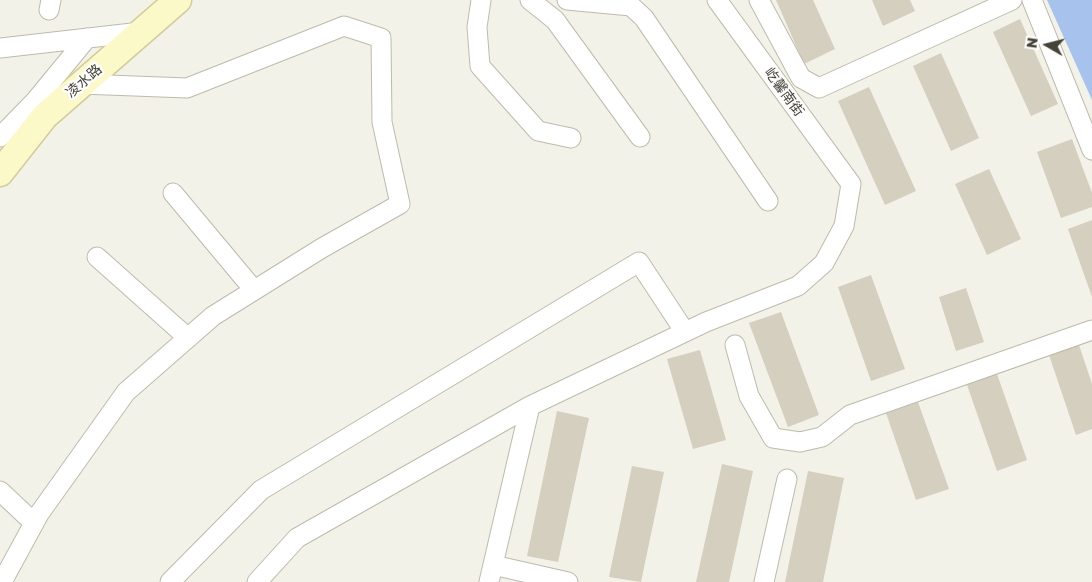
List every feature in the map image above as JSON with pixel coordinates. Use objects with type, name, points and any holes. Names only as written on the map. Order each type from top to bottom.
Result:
[{"type":"street","name":"凌水路","points":[[0,173],[45,116],[178,0]]},
{"type":"street","points":[[481,0],[478,27],[480,66],[538,131],[570,138]]},
{"type":"street","points":[[530,0],[555,20],[640,137]]},
{"type":"street","points":[[567,0],[631,6],[644,18],[768,201]]},
{"type":"street","name":"屹馨南街","points":[[685,332],[798,286],[824,263],[844,226],[851,184],[718,0]]},
{"type":"street","points":[[759,0],[801,78],[819,88],[1012,0]]},
{"type":"street","points":[[1032,0],[1092,150]]},
{"type":"street","points":[[2,582],[38,514],[126,392],[213,316],[322,248],[400,204],[382,122],[380,38],[344,26],[187,88],[81,84]]},
{"type":"street","points":[[0,48],[141,32]]},
{"type":"street","points":[[0,137],[36,100],[86,38]]},
{"type":"street","points":[[173,193],[254,290]]},
{"type":"street","points":[[97,257],[188,338]]},
{"type":"street","points":[[170,582],[261,490],[639,262],[685,332],[530,406],[297,538],[257,582]]},
{"type":"street","points":[[734,345],[749,396],[773,438],[800,442],[822,437],[850,415],[1092,330]]},
{"type":"street","points":[[530,406],[491,573],[568,582]]},
{"type":"street","points":[[764,582],[787,479]]},
{"type":"street","points":[[0,491],[34,523]]},
{"type":"water","points":[[1047,0],[1092,0],[1092,100]]},
{"type":"building","points":[[776,0],[813,0],[835,49],[804,64]]},
{"type":"building","points":[[872,0],[910,0],[915,11],[883,26]]},
{"type":"building","points":[[1020,19],[1058,104],[1031,116],[993,32]]},
{"type":"building","points":[[941,53],[979,138],[951,151],[913,66]]},
{"type":"building","points":[[869,87],[916,191],[885,205],[838,101]]},
{"type":"building","points":[[1072,139],[1092,193],[1092,207],[1061,218],[1037,152]]},
{"type":"building","points":[[989,169],[1021,239],[987,255],[955,184]]},
{"type":"building","points":[[1092,220],[1092,297],[1068,229]]},
{"type":"building","points":[[871,275],[905,369],[871,381],[838,287]]},
{"type":"building","points":[[966,288],[984,342],[956,351],[939,297]]},
{"type":"building","points":[[781,312],[819,415],[788,427],[749,323]]},
{"type":"building","points":[[1076,336],[1092,384],[1092,429],[1076,435],[1046,346]]},
{"type":"building","points":[[700,350],[726,440],[693,449],[667,359]]},
{"type":"building","points":[[996,371],[1027,460],[997,471],[966,382]]},
{"type":"building","points":[[918,402],[949,489],[916,500],[886,413]]},
{"type":"building","points":[[557,411],[589,418],[558,562],[527,556]]},
{"type":"building","points":[[722,464],[753,471],[729,582],[696,582]]},
{"type":"building","points":[[632,466],[664,472],[641,582],[609,577]]},
{"type":"building","points":[[808,471],[844,478],[823,582],[785,582]]}]
